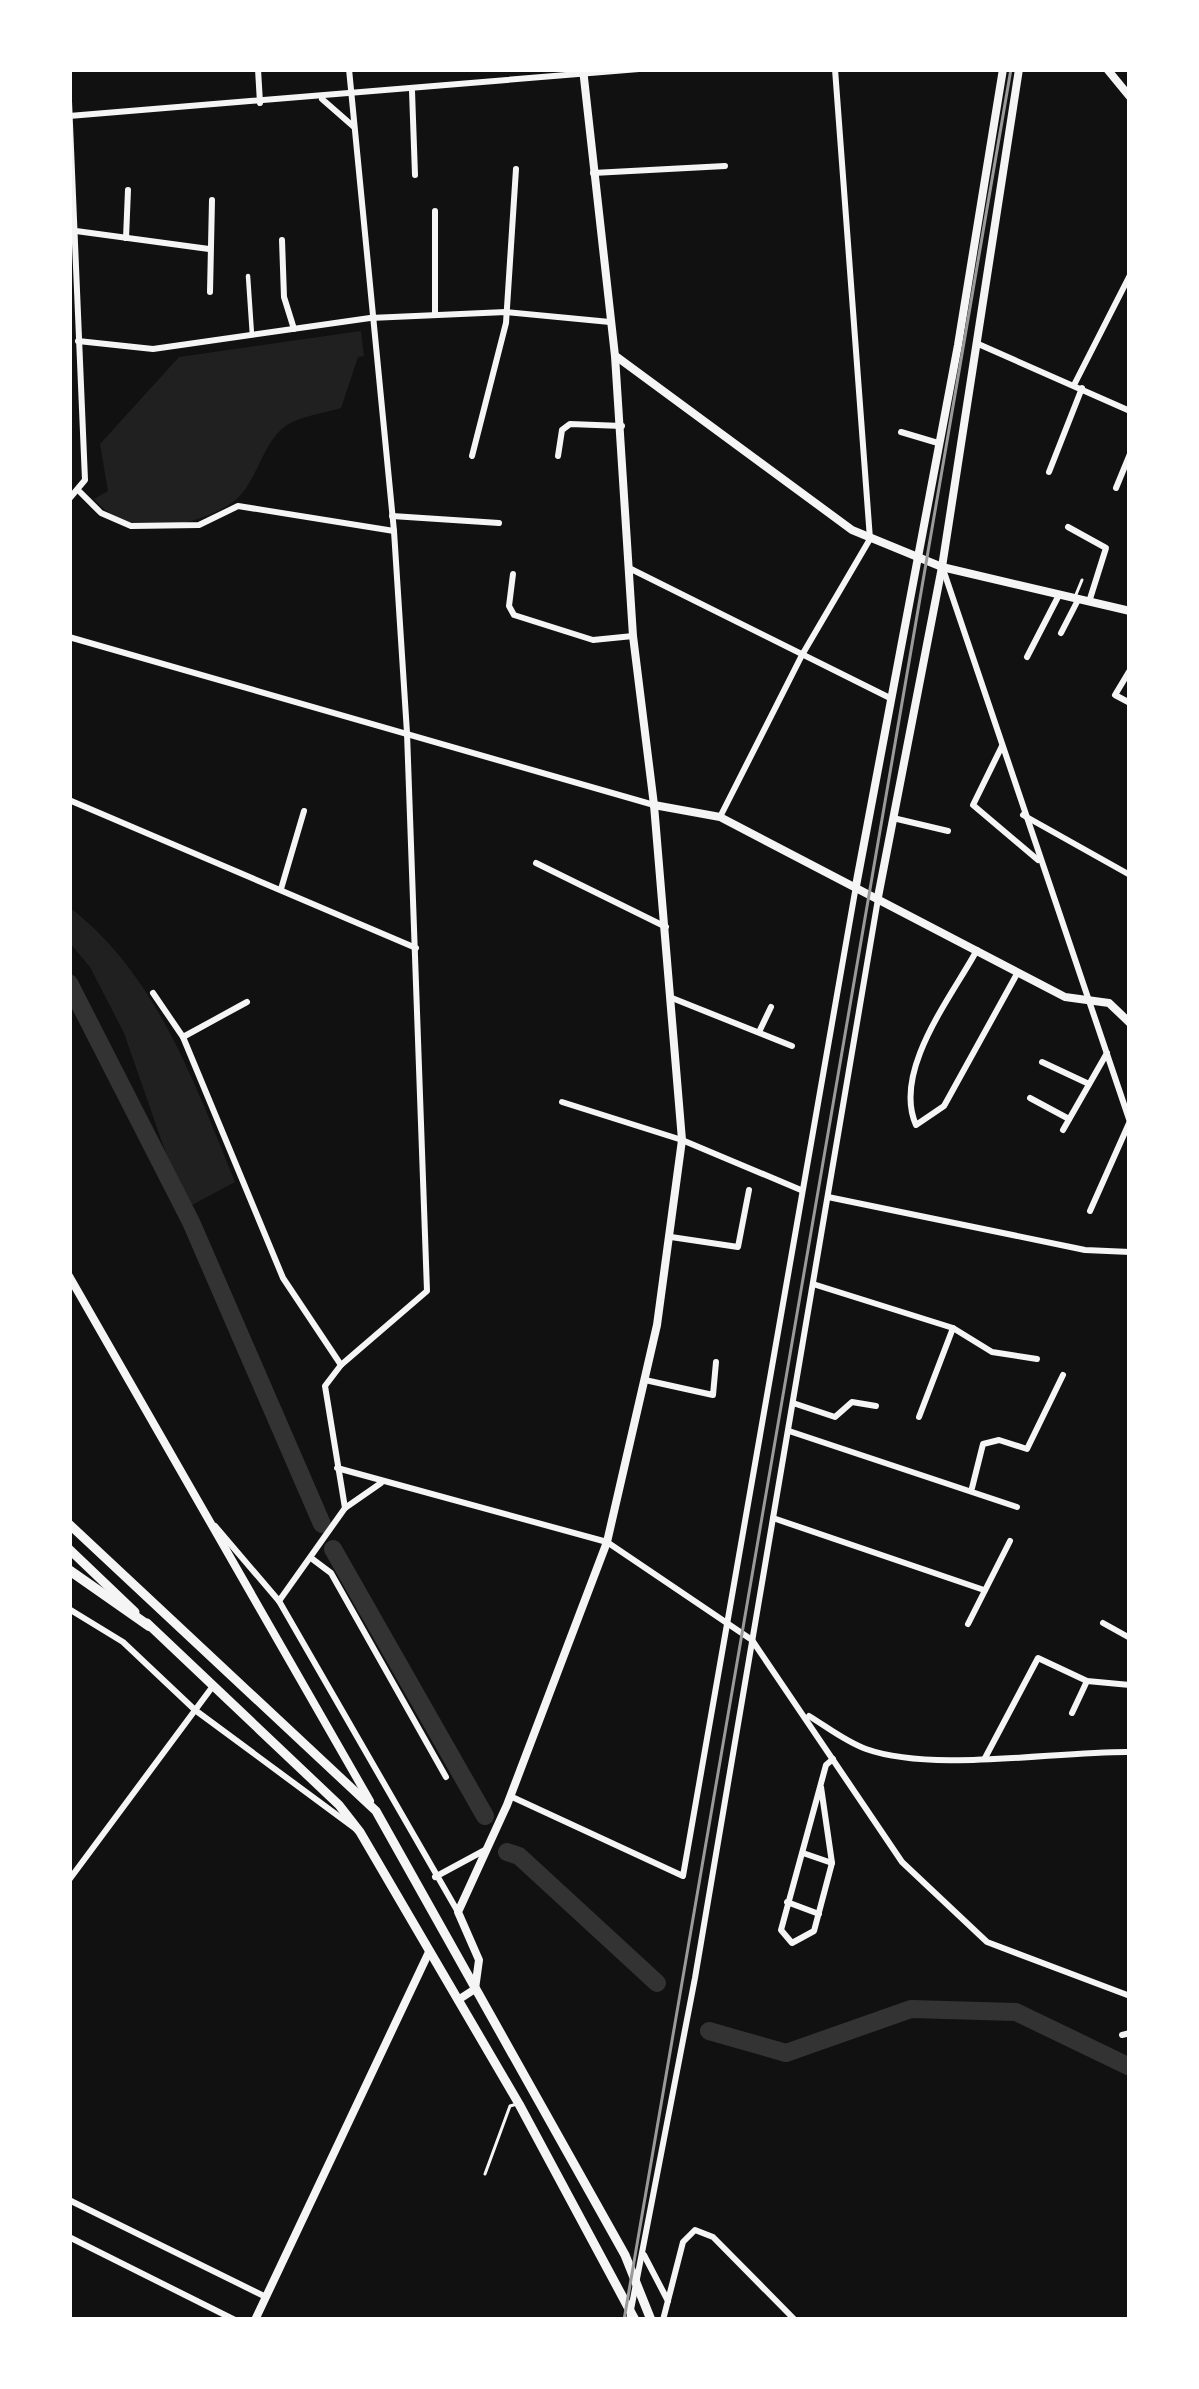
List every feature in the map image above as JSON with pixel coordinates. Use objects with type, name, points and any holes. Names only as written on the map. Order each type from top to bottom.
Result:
[{"type":"highway","points":[[69,1570],[149,1626]]},
{"type":"main road","points":[[856,886],[1003,69]]},
{"type":"main road","points":[[878,897],[942,567],[973,342],[1019,69]]},
{"type":"main road","points":[[1107,69],[1130,97]]},
{"type":"main road","points":[[457,2001],[475,1989],[479,1960],[458,1912],[510,1796],[607,1542],[645,1380],[671,1237],[682,1140],[654,805],[633,636],[622,425],[583,71]]},
{"type":"main road","points":[[615,356],[870,539],[942,567],[1130,611]]},
{"type":"main road","points":[[654,805],[720,817],[1066,997],[1109,1003],[1130,1023]]},
{"type":"main road","points":[[69,1276],[376,1811],[638,2284],[651,2320]]},
{"type":"main road","points":[[69,1524],[376,1811]]},
{"type":"main road","points":[[69,1549],[360,1832],[519,2104],[632,2317]]},
{"type":"main road","points":[[255,2320],[429,1952]]},
{"type":"street","points":[[258,69],[260,104]]},
{"type":"street","points":[[345,1508],[325,1386],[340,1365],[427,1292],[407,733],[394,531],[349,69]]},
{"type":"street","points":[[69,116],[352,97],[640,69]]},
{"type":"street","points":[[720,817],[802,655],[870,539],[835,69]]},
{"type":"street","points":[[412,91],[416,175]]},
{"type":"street","points":[[322,99],[354,127]]},
{"type":"street","points":[[69,101],[85,480],[69,499]]},
{"type":"street","points":[[593,173],[725,166]]},
{"type":"street","points":[[472,456],[506,312],[515,169]]},
{"type":"street","points":[[126,238],[128,190]]},
{"type":"street","points":[[210,292],[212,200]]},
{"type":"street","points":[[435,211],[435,315]]},
{"type":"street","points":[[76,231],[209,249]]},
{"type":"street","points":[[282,240],[284,297],[293,329]]},
{"type":"street","points":[[1049,472],[1078,386],[1130,275]]},
{"type":"street","points":[[248,276],[252,335]]},
{"type":"street","points":[[78,341],[153,349],[370,318],[506,312],[610,322]]},
{"type":"street","points":[[973,342],[1130,411]]},
{"type":"street","points":[[558,456],[562,430],[571,424],[622,425]]},
{"type":"street","points":[[902,432],[938,443]]},
{"type":"street","points":[[1116,488],[1130,454]]},
{"type":"street","points":[[80,491],[101,513],[131,526],[199,526],[238,506],[394,531]]},
{"type":"street","points":[[392,515],[499,523]]},
{"type":"street","points":[[1068,527],[1106,548],[1089,602]]},
{"type":"street","points":[[942,567],[1130,1122],[1090,1211]]},
{"type":"street","points":[[631,569],[890,698]]},
{"type":"street","points":[[513,574],[509,606],[514,615],[593,640],[633,636]]},
{"type":"street","points":[[1028,657],[1059,595]]},
{"type":"street","points":[[1061,633],[1076,600]]},
{"type":"street","points":[[69,637],[654,805]]},
{"type":"street","points":[[1130,670],[1115,695],[1130,703]]},
{"type":"street","points":[[1002,746],[973,805],[1038,860]]},
{"type":"street","points":[[69,800],[416,948]]},
{"type":"street","points":[[281,890],[304,811]]},
{"type":"street","points":[[1023,815],[1130,875]]},
{"type":"street","points":[[893,818],[948,830]]},
{"type":"street","points":[[536,863],[665,927]]},
{"type":"street","points":[[510,1796],[683,1876],[856,886]]},
{"type":"street","points":[[632,2317],[878,897]]},
{"type":"street","points":[[976,950],[912,1076],[909,1100],[916,1125],[944,1106],[973,1061],[1018,972]]},
{"type":"street","points":[[152,993],[182,1037],[283,1278],[340,1365]]},
{"type":"street","points":[[672,998],[793,1046]]},
{"type":"street","points":[[182,1037],[248,1002]]},
{"type":"street","points":[[759,1032],[771,1007]]},
{"type":"street","points":[[1063,1130],[1107,1053]]},
{"type":"street","points":[[1042,1061],[1089,1084]]},
{"type":"street","points":[[1030,1098],[1069,1119]]},
{"type":"street","points":[[562,1102],[682,1140],[801,1190]]},
{"type":"street","points":[[671,1237],[738,1247],[749,1190]]},
{"type":"street","points":[[828,1197],[1085,1250],[1130,1252]]},
{"type":"street","points":[[813,1284],[953,1328],[976,1337],[992,1352],[1036,1359]]},
{"type":"street","points":[[919,1418],[953,1328]]},
{"type":"street","points":[[645,1380],[713,1395],[716,1362]]},
{"type":"street","points":[[972,1488],[982,1444],[999,1440],[1028,1449],[1063,1375]]},
{"type":"street","points":[[793,1403],[824,1417],[835,1417],[857,1400],[876,1406]]},
{"type":"street","points":[[789,1431],[972,1488],[1017,1508]]},
{"type":"street","points":[[337,1468],[607,1542],[752,1640],[902,1862],[987,1942],[1130,1996]]},
{"type":"street","points":[[279,1601],[345,1508],[382,1483]]},
{"type":"street","points":[[207,1518],[279,1601],[458,1912]]},
{"type":"street","points":[[773,1518],[984,1590]]},
{"type":"street","points":[[968,1624],[1010,1541]]},
{"type":"street","points":[[311,1558],[331,1574],[446,1778]]},
{"type":"street","points":[[69,1609],[123,1642],[195,1710],[360,1832]]},
{"type":"street","points":[[1103,1623],[1130,1638]]},
{"type":"street","points":[[985,1758],[1036,1660],[1087,1681],[1130,1684]]},
{"type":"street","points":[[1072,1713],[1087,1681]]},
{"type":"street","points":[[69,1880],[213,1686]]},
{"type":"street","points":[[806,1714],[862,1748],[884,1754],[985,1758],[1130,1752]]},
{"type":"street","points":[[821,1787],[832,1863],[814,1931],[792,1943],[781,1930],[787,1902],[826,1765],[834,1758]]},
{"type":"street","points":[[813,1812],[824,1814]]},
{"type":"street","points":[[435,1877],[487,1848]]},
{"type":"street","points":[[803,1853],[832,1863]]},
{"type":"street","points":[[787,1902],[819,1914]]},
{"type":"street","points":[[69,2200],[266,2296]]},
{"type":"street","points":[[663,2320],[683,2242],[688,2233],[704,2230],[795,2320]]},
{"type":"street","points":[[69,2237],[235,2320]]},
{"type":"street","points":[[644,2255],[670,2304]]},
{"type":"lane","points":[[1076,600],[1082,580]]},
{"type":"lane","points":[[485,2174],[510,2106],[519,2104]]},
{"type":"shaded area","points":[[361,331],[364,356],[358,357],[341,408],[299,419],[278,432],[233,502],[199,519],[161,526],[124,520],[94,499],[108,491],[100,444],[179,357]]},
{"type":"shaded area","points":[[69,907],[100,934],[150,998],[188,1070],[235,1182],[185,1208],[124,1033],[90,967],[69,942]]},
{"type":"waterway","points":[[69,983],[191,1222],[322,1524]]},
{"type":"waterway","points":[[333,1549],[485,1816]]},
{"type":"waterway","points":[[507,1852],[519,1856],[657,1983]]},
{"type":"waterway","points":[[709,2031],[786,2053],[911,2009],[1016,2012],[1130,2067]]},
{"type":"railway","points":[[624,2320],[1011,69]]}]
